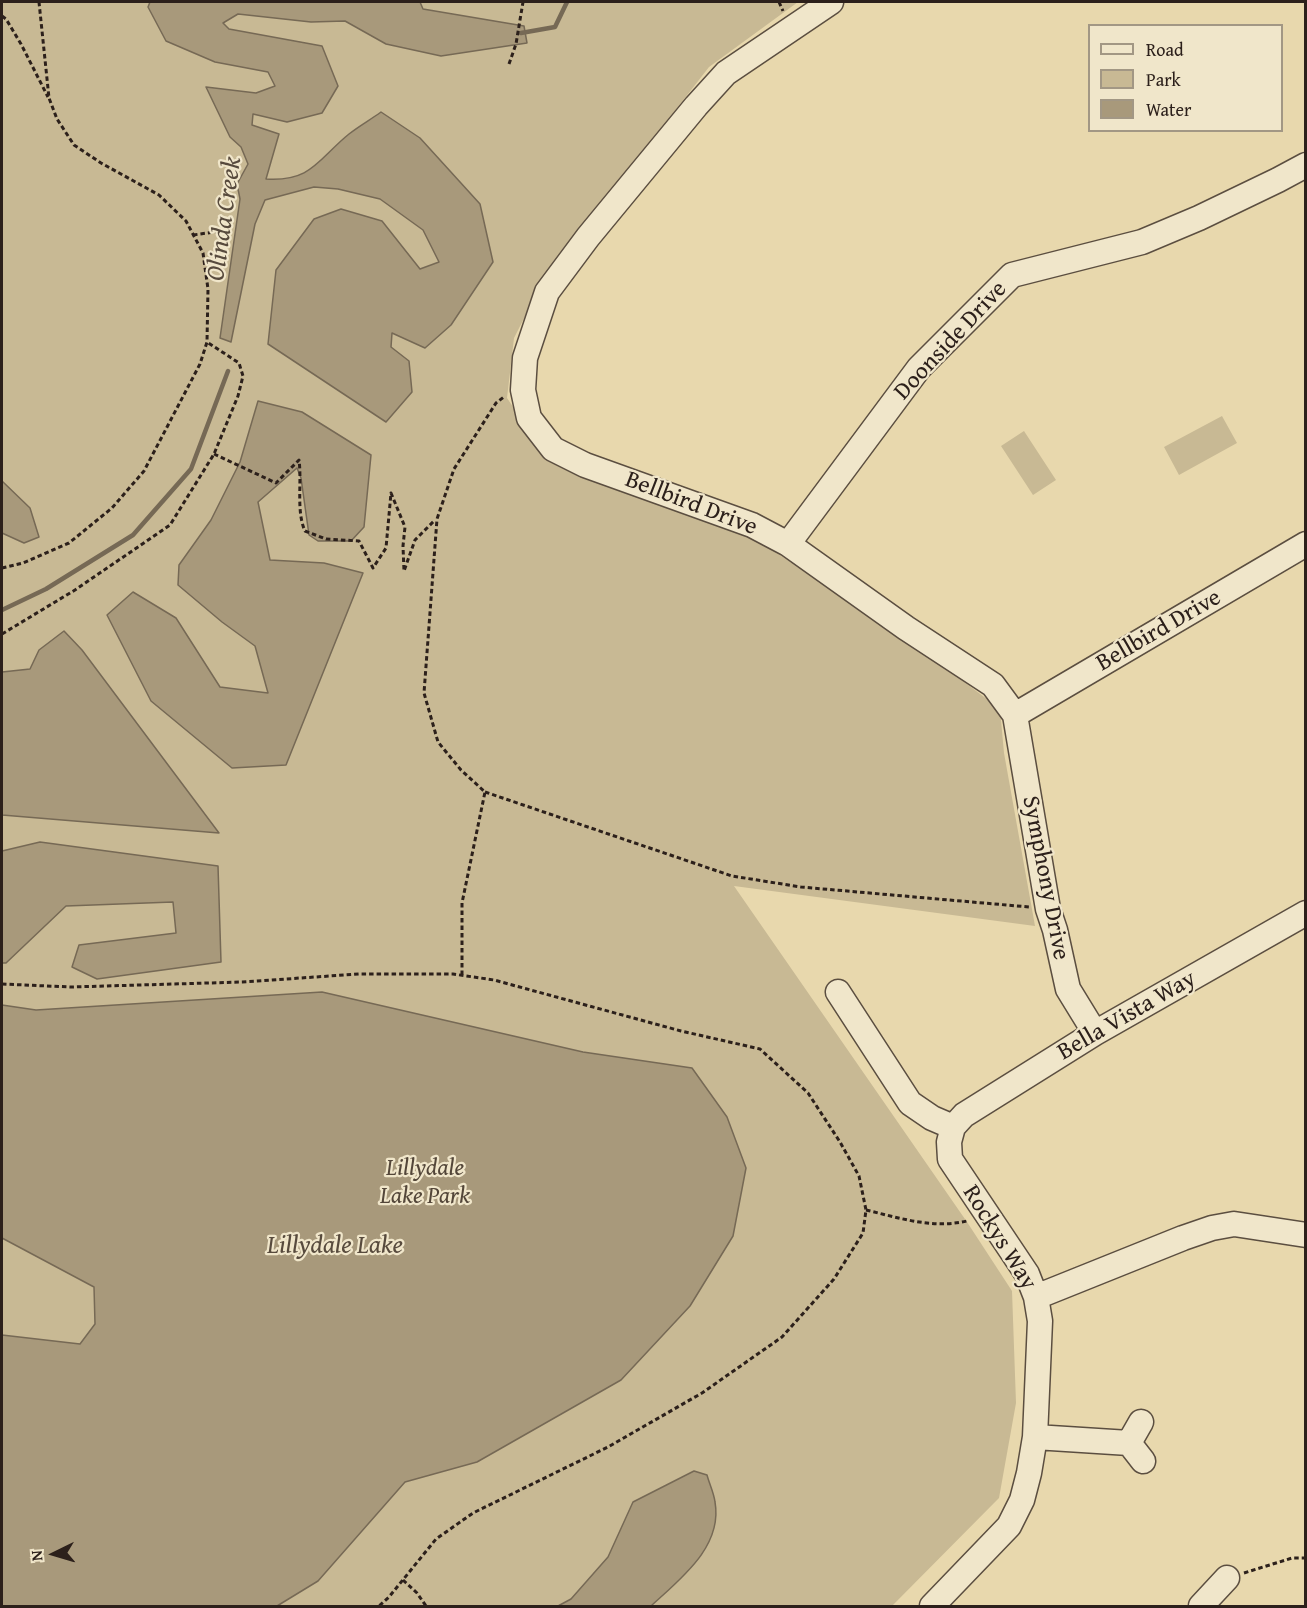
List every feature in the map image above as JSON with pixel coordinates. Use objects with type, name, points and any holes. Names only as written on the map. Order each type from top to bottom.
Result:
[{"type":"street","name":"Bellbird Drive","points":[[831,2],[726,72],[696,105],[588,237],[547,292],[525,358],[524,390],[529,418],[553,449],[585,465],[752,525],[788,544],[906,628],[993,685],[1015,715],[1305,544]]},
{"type":"street","name":"Doonside Drive","points":[[788,544],[919,368],[1012,275],[1142,242],[1228,204],[1305,165]]},
{"type":"street","name":"Symphony Drive","points":[[1015,715],[1048,909],[1068,989],[1095,1033]]},
{"type":"street","name":"Bella Vista Way","points":[[953,1127],[964,1115],[1095,1033],[1305,913]]},
{"type":"street","points":[[838,992],[910,1103],[932,1118],[953,1127]]},
{"type":"street","name":"Rockys Way","points":[[932,1606],[1009,1526],[1022,1500],[1035,1437],[1040,1321],[1036,1297],[1027,1274],[950,1159],[949,1142],[953,1127]]},
{"type":"street","points":[[1036,1297],[1212,1228],[1234,1224],[1305,1235]]},
{"type":"street","points":[[1035,1437],[1136,1452],[1141,1422]]},
{"type":"street","points":[[1201,1606],[1227,1578]]},
{"type":"path","points":[[39,2],[48,98]]},
{"type":"path","points":[[510,64],[523,2]]},
{"type":"path","points":[[2,16],[21,44],[57,119],[74,145],[101,163],[159,195],[186,221],[203,253],[208,289],[207,342],[200,364],[144,471],[112,507],[69,543],[23,563],[2,568]]},
{"type":"path","points":[[193,235],[222,231]]},
{"type":"path","points":[[2,634],[75,590],[170,525],[214,454],[238,396],[243,376],[239,363],[207,342]]},
{"type":"path","points":[[509,392],[496,403],[454,469],[436,519],[424,693],[438,742],[461,770],[485,792],[732,876],[801,887],[1048,909]]},
{"type":"path","points":[[214,454],[276,483],[299,460],[300,519],[305,531],[326,539],[359,541],[373,568],[386,548],[391,493],[405,527],[404,571],[415,540],[436,519]]},
{"type":"path","points":[[462,975],[462,903],[485,792]]},
{"type":"path","points":[[2,984],[71,987],[242,982],[359,974],[462,975],[494,980],[670,1028],[760,1049],[808,1093],[840,1142],[860,1176],[866,1210],[863,1233],[834,1279],[782,1337],[702,1393],[608,1447],[473,1513],[436,1539],[379,1606]]},
{"type":"path","points":[[866,1210],[913,1222],[944,1225],[967,1222],[984,1211]]},
{"type":"path","points":[[1227,1578],[1292,1558],[1305,1558]]},
{"type":"path","points":[[403,1580],[417,1593],[426,1606]]},
{"type":"green space","name":"Lillydale Lake Park","points":[[2,2],[798,2],[709,67],[544,279],[514,338],[507,398],[544,453],[760,542],[910,641],[1000,709],[1004,753],[1035,926],[734,886],[967,1222],[1012,1291],[1016,1403],[999,1498],[892,1606],[2,1606]]},
{"type":"green space","points":[[1222,416],[1237,443],[1179,475],[1164,447]]},
{"type":"green space","points":[[1024,431],[1056,480],[1033,495],[1001,446]]},
{"type":"water","points":[[150,2],[420,2],[423,9],[524,26],[527,43],[441,56],[386,44],[345,21],[311,22],[238,14],[223,23],[229,29],[322,46],[338,86],[322,113],[287,122],[253,114],[252,125],[279,134],[266,179],[282,179],[304,173],[349,134],[381,112],[420,138],[480,204],[493,262],[451,325],[425,348],[392,333],[391,347],[409,361],[412,392],[386,422],[268,344],[276,270],[314,219],[341,209],[382,221],[420,269],[439,262],[423,230],[380,199],[338,189],[314,187],[265,200],[255,224],[231,342],[220,338],[240,199],[237,184],[248,164],[241,147],[230,137],[206,87],[256,93],[275,86],[268,72],[215,62],[166,41],[148,7]]},
{"type":"water","points":[[258,401],[302,412],[371,455],[364,527],[351,541],[318,541],[309,535],[301,478],[297,468],[258,502],[270,560],[324,563],[363,573],[286,765],[232,768],[151,701],[107,615],[133,592],[176,618],[220,687],[268,693],[255,646],[178,585],[179,565],[211,520],[240,462]]},
{"type":"water","points":[[2,481],[30,508],[39,537],[24,543],[2,533]]},
{"type":"water","points":[[64,631],[82,650],[219,833],[2,815],[2,672],[30,669],[39,650]]},
{"type":"water","points":[[40,842],[218,866],[221,962],[97,979],[72,967],[79,945],[176,933],[173,902],[66,906],[6,963],[2,963],[2,851]]},
{"type":"water","name":"Lillydale Lake","points":[[322,992],[583,1052],[692,1068],[727,1117],[746,1168],[733,1236],[690,1306],[621,1380],[477,1462],[405,1482],[318,1581],[277,1606],[2,1606],[2,1335],[80,1344],[95,1324],[94,1287],[2,1238],[2,1005],[36,1010]]},
{"type":"water","points":[[694,1471],[707,1475],[714,1499],[716,1518],[706,1548],[686,1573],[651,1606],[558,1606],[571,1599],[608,1557],[633,1502]]},
{"type":"waterway","name":"Olinda Creek","points":[[521,33],[555,27],[567,2]]},
{"type":"waterway","name":"Olinda Creek","points":[[2,610],[46,589],[133,535],[191,469],[228,371]]}]
